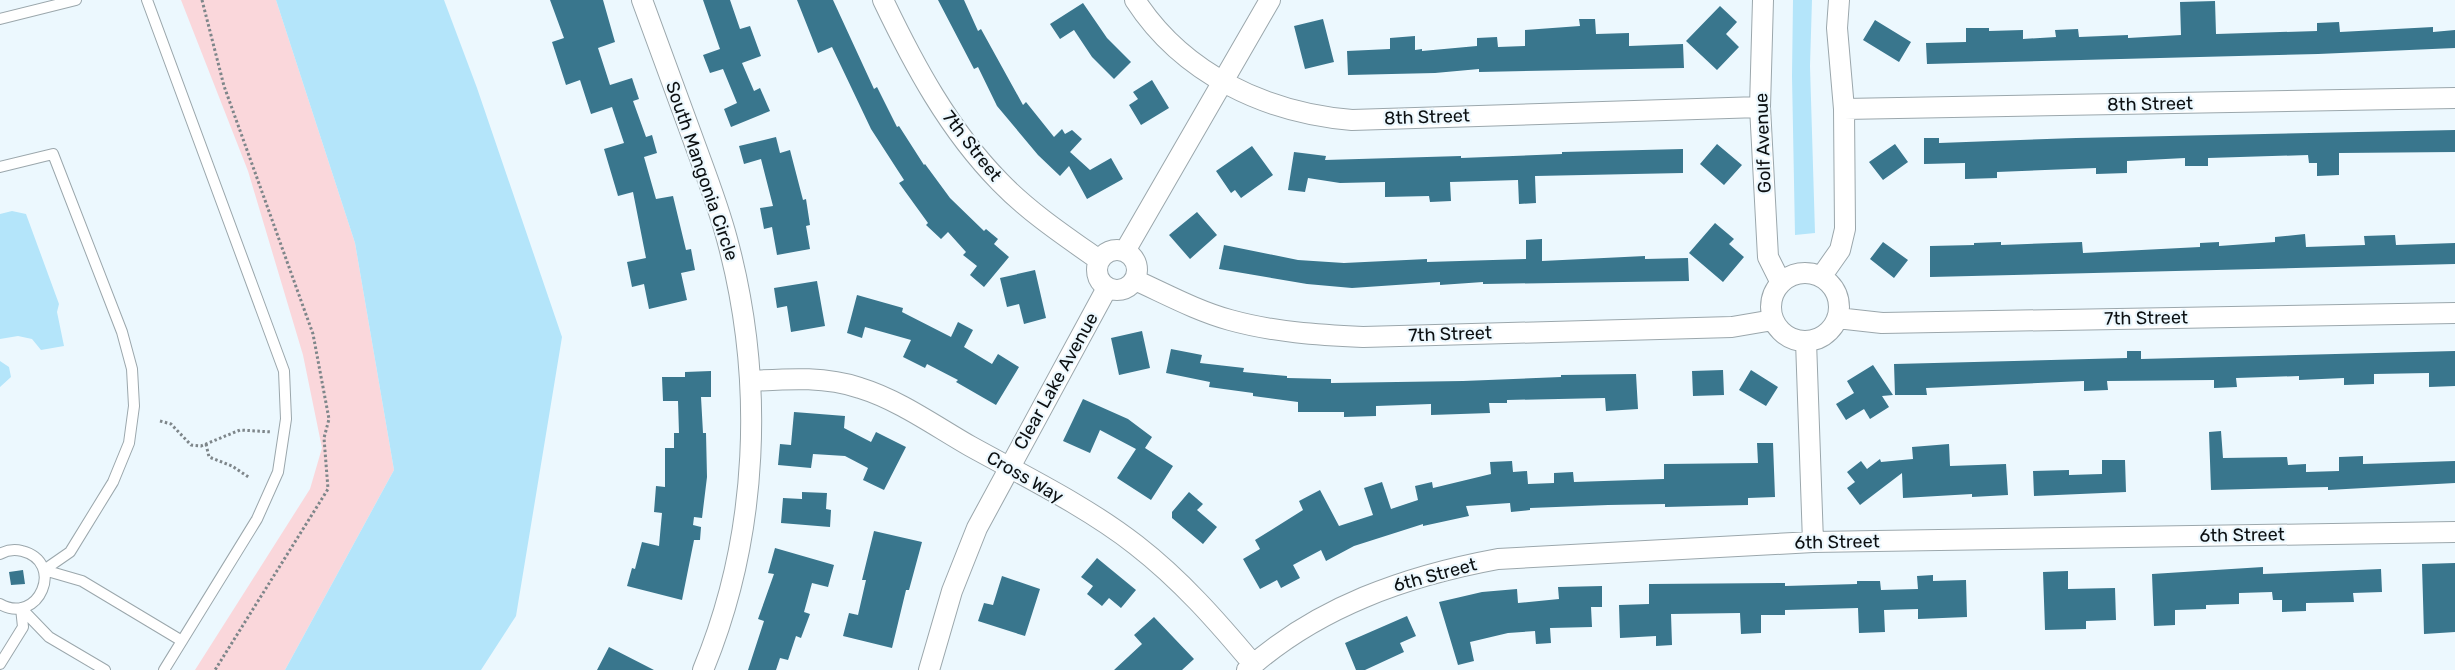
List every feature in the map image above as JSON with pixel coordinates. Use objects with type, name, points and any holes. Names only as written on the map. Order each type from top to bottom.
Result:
[{"type":"street","name":"South Mangonia Circle","points":[[642,0],[716,201],[727,239],[739,290],[751,381],[751,448],[747,500],[738,552],[726,603],[703,670]]},
{"type":"street","name":"7th Street","points":[[883,0],[933,96],[980,161],[1002,184],[1041,218],[1099,260]]},
{"type":"street","name":"8th Street","points":[[1135,0],[1164,37],[1192,62],[1244,94],[1278,107],[1327,118],[1352,120],[1760,107]]},
{"type":"street","points":[[1125,251],[1270,0]]},
{"type":"street","name":"Golf Avenue","points":[[1763,0],[1760,107],[1768,257],[1781,283]]},
{"type":"street","points":[[1821,277],[1840,250],[1844,230],[1844,109],[1837,28],[1838,0]]},
{"type":"street","name":"8th Street","points":[[1844,109],[2455,98]]},
{"type":"street","points":[[1113,250],[1125,251],[1136,263],[1135,280],[1126,288],[1119,290],[1107,288],[1098,279],[1097,266],[1099,260],[1113,250]]},
{"type":"street","points":[[1800,274],[1811,274],[1821,277],[1834,290],[1839,309],[1837,318],[1825,334],[1806,341],[1786,335],[1773,320],[1772,300],[1781,283],[1800,274]]},
{"type":"street","name":"7th Street","points":[[1135,280],[1190,306],[1230,320],[1278,330],[1332,336],[1363,337],[1722,327],[1750,325],[1773,320]]},
{"type":"street","name":"Clear Lake Avenue","points":[[928,670],[952,591],[977,528],[1008,467],[1107,288]]},
{"type":"street","name":"7th Street","points":[[1837,318],[1882,323],[2455,313]]},
{"type":"street","points":[[1806,341],[1813,542]]},
{"type":"street","name":"Cross Way","points":[[751,381],[804,378],[832,381],[886,398],[1085,511],[1136,545],[1189,592],[1214,617],[1250,667]]},
{"type":"street","name":"6th Street","points":[[1250,667],[1283,642],[1354,601],[1401,582],[1449,568],[1498,559],[1813,542],[2455,532]]},
{"type":"lane","points":[[0,19],[76,0]]},
{"type":"lane","points":[[147,0],[284,371],[286,419],[278,472],[257,519],[164,670]]},
{"type":"lane","points":[[0,167],[53,154],[122,332],[132,369],[134,406],[129,443],[113,482],[70,552],[44,570]]},
{"type":"lane","points":[[0,554],[11,550],[27,552],[40,562],[44,570],[44,586],[36,600],[21,608],[12,608],[0,604]]},
{"type":"lane","points":[[44,570],[82,581],[182,641]]},
{"type":"lane","points":[[0,664],[23,627],[21,608]]},
{"type":"lane","points":[[21,608],[49,637],[104,670]]},
{"type":"path","points":[[160,421],[171,424],[191,445],[206,444],[240,430],[274,432]]},
{"type":"path","points":[[206,444],[209,458],[232,466],[250,478]]},
{"type":"shaded area","points":[[181,0],[276,0],[355,243],[394,470],[285,670],[195,670],[310,489],[322,448],[303,355],[248,171]]},
{"type":"water","points":[[276,0],[444,0],[477,88],[562,337],[516,616],[481,670],[285,670],[394,470],[355,243]]},
{"type":"water","points":[[1793,0],[1812,0],[1810,66],[1815,233],[1795,235],[1792,76]]},
{"type":"water","points":[[12,211],[26,214],[59,304],[57,312],[64,346],[41,350],[32,339],[18,336],[0,339],[0,214]]},
{"type":"water","points":[[0,361],[9,367],[11,377],[0,387]]},
{"type":"building","points":[[550,0],[603,0],[615,42],[598,48],[610,85],[632,78],[639,99],[633,101],[646,137],[652,135],[657,153],[644,157],[656,199],[673,196],[686,250],[691,249],[695,270],[681,273],[687,300],[649,309],[644,284],[632,287],[627,262],[646,258],[633,192],[618,196],[604,149],[624,143],[612,107],[591,114],[580,80],[566,85],[552,42],[564,38]]},
{"type":"building","points":[[703,0],[730,0],[740,29],[750,26],[761,56],[742,63],[754,91],[760,88],[770,111],[731,127],[724,109],[737,103],[723,69],[710,73],[703,55],[720,49]]},
{"type":"building","points":[[797,0],[833,0],[874,89],[877,87],[897,127],[899,126],[924,165],[950,198],[984,231],[986,229],[998,239],[994,244],[1009,257],[984,287],[970,275],[977,266],[963,255],[966,252],[948,232],[941,239],[926,225],[928,223],[899,183],[904,180],[871,129],[832,47],[818,53]]},
{"type":"building","points":[[938,0],[964,0],[978,31],[981,29],[1023,105],[1026,102],[1054,137],[1062,129],[1065,134],[1072,130],[1082,139],[1070,152],[1090,170],[1111,158],[1123,179],[1087,199],[1069,166],[1060,176],[1038,155],[997,106],[978,67],[974,69]]},
{"type":"building","points":[[2215,1],[2216,34],[2317,31],[2317,23],[2339,22],[2340,32],[2433,27],[2433,32],[2455,30],[2455,48],[2318,54],[1927,64],[1926,43],[1966,42],[1966,28],[1989,28],[1989,31],[2023,30],[2023,39],[2056,37],[2055,30],[2078,29],[2079,37],[2128,35],[2128,38],[2181,35],[2180,2]]},
{"type":"building","points":[[1083,3],[1107,38],[1131,62],[1114,79],[1092,57],[1074,30],[1060,39],[1050,24]]},
{"type":"building","points":[[1720,6],[1737,22],[1726,34],[1739,47],[1717,70],[1686,41]]},
{"type":"building","points":[[1323,19],[1334,62],[1305,69],[1294,26]]},
{"type":"building","points":[[1579,19],[1595,19],[1596,34],[1629,33],[1629,46],[1683,44],[1684,68],[1479,72],[1479,69],[1435,73],[1348,75],[1347,51],[1390,49],[1390,38],[1415,36],[1415,50],[1422,49],[1422,51],[1477,46],[1477,38],[1497,37],[1498,47],[1525,46],[1525,30],[1580,26]]},
{"type":"building","points":[[1875,20],[1911,42],[1899,62],[1863,40]]},
{"type":"building","points":[[1152,80],[1169,108],[1141,125],[1129,105],[1138,99],[1133,92]]},
{"type":"building","points":[[2455,130],[2455,152],[2339,153],[2339,175],[2317,176],[2317,163],[2309,163],[2308,155],[2208,158],[2208,166],[2185,166],[2185,158],[2127,161],[2127,173],[2096,174],[2096,168],[1997,172],[1997,178],[1965,179],[1965,163],[1924,164],[1924,138],[1939,138],[1939,143],[2076,138]]},
{"type":"building","points":[[776,137],[780,153],[790,150],[803,200],[806,199],[810,225],[806,226],[810,249],[777,255],[772,227],[764,229],[760,208],[773,206],[761,159],[744,164],[739,146]]},
{"type":"building","points":[[1717,144],[1742,165],[1724,185],[1700,164]]},
{"type":"building","points":[[1895,144],[1908,162],[1883,180],[1869,162]]},
{"type":"building","points":[[1252,146],[1273,175],[1241,198],[1235,190],[1231,193],[1216,171]]},
{"type":"building","points":[[1683,149],[1683,173],[1535,176],[1536,203],[1519,204],[1518,180],[1450,182],[1451,201],[1430,202],[1429,196],[1385,197],[1385,182],[1340,183],[1308,178],[1305,192],[1288,190],[1294,152],[1326,156],[1325,160],[1461,156],[1461,158],[1562,154],[1562,152]]},
{"type":"building","points":[[1197,212],[1217,235],[1190,259],[1169,235]]},
{"type":"building","points":[[1715,223],[1734,239],[1729,244],[1744,257],[1723,282],[1689,253]]},
{"type":"building","points":[[2305,234],[2306,247],[2365,245],[2364,236],[2395,235],[2396,245],[2455,243],[2455,264],[1930,277],[1930,246],[2001,242],[2001,245],[2082,242],[2083,253],[2200,247],[2200,243],[2219,242],[2219,246],[2275,242],[2275,237]]},
{"type":"building","points":[[1542,239],[1542,261],[1645,256],[1645,259],[1688,258],[1689,281],[1483,284],[1483,282],[1440,285],[1440,282],[1352,288],[1307,284],[1219,269],[1224,245],[1298,260],[1344,263],[1427,259],[1427,262],[1526,259],[1526,240]]},
{"type":"building","points":[[1883,242],[1908,260],[1894,278],[1870,259]]},
{"type":"building","points":[[1035,270],[1046,318],[1024,324],[1019,304],[1007,307],[1000,278]]},
{"type":"building","points":[[817,281],[825,326],[791,332],[787,306],[777,308],[774,288]]},
{"type":"building","points":[[857,295],[903,308],[902,312],[951,337],[958,322],[973,330],[964,347],[992,364],[998,354],[1019,367],[996,405],[956,382],[958,380],[927,364],[925,368],[903,357],[911,340],[865,327],[862,338],[847,333]]},
{"type":"building","points":[[1142,331],[1150,368],[1119,375],[1111,338]]},
{"type":"building","points":[[1171,349],[1202,355],[1200,363],[1244,368],[1243,372],[1287,376],[1287,378],[1331,379],[1331,383],[1463,381],[1561,377],[1561,375],[1636,374],[1638,409],[1606,411],[1605,398],[1507,400],[1507,403],[1489,403],[1490,413],[1431,415],[1431,404],[1376,406],[1376,416],[1344,417],[1344,412],[1298,412],[1298,402],[1253,396],[1253,393],[1209,387],[1210,382],[1166,373]]},
{"type":"building","points":[[2127,351],[2141,351],[2141,359],[2455,351],[2455,386],[2429,387],[2429,373],[2374,374],[2374,384],[2344,385],[2344,378],[2299,380],[2299,376],[2236,378],[2237,387],[2214,388],[2214,380],[2107,381],[2108,390],[2084,391],[2084,381],[1926,388],[1927,395],[1895,395],[1894,364],[2127,358]]},
{"type":"building","points":[[1873,365],[1893,395],[1882,396],[1889,407],[1870,419],[1864,409],[1846,420],[1836,404],[1854,393],[1847,381]]},
{"type":"building","points":[[1723,370],[1724,395],[1693,396],[1692,371]]},
{"type":"building","points":[[1751,370],[1778,387],[1766,406],[1739,390]]},
{"type":"building","points":[[711,371],[711,397],[701,397],[703,433],[706,433],[707,477],[702,518],[694,517],[693,525],[701,527],[700,540],[694,540],[682,600],[627,586],[632,568],[635,569],[642,542],[659,546],[662,513],[654,512],[656,486],[665,487],[665,448],[674,448],[674,433],[679,433],[678,401],[663,401],[662,377],[685,377],[685,372]]},
{"type":"building","points":[[1083,399],[1128,419],[1152,437],[1145,448],[1173,466],[1151,500],[1117,478],[1136,449],[1100,430],[1090,453],[1063,441]]},
{"type":"building","points":[[794,412],[845,416],[844,428],[871,442],[876,432],[906,447],[884,490],[863,480],[868,468],[845,456],[813,454],[811,468],[778,465],[780,444],[791,445]]},
{"type":"building","points":[[2221,431],[2223,458],[2287,457],[2288,465],[2306,464],[2306,472],[2339,471],[2339,457],[2363,456],[2363,464],[2455,461],[2455,483],[2328,490],[2328,487],[2211,490],[2209,432]]},
{"type":"building","points":[[1757,443],[1773,443],[1775,497],[1748,498],[1748,505],[1665,507],[1665,504],[1608,505],[1530,508],[1530,510],[1511,512],[1510,503],[1466,506],[1469,516],[1423,526],[1423,524],[1354,546],[1326,561],[1321,550],[1293,565],[1300,578],[1281,588],[1277,580],[1260,589],[1243,559],[1260,549],[1255,540],[1303,510],[1299,501],[1320,490],[1339,526],[1373,515],[1364,488],[1382,482],[1391,509],[1418,500],[1415,486],[1432,482],[1433,488],[1491,474],[1490,462],[1512,461],[1513,472],[1527,471],[1528,484],[1554,483],[1554,473],[1573,472],[1574,482],[1664,479],[1664,464],[1758,463]]},
{"type":"building","points":[[1949,444],[1950,466],[2006,464],[2008,495],[1972,497],[1972,494],[1903,498],[1902,473],[1860,505],[1847,488],[1855,482],[1847,472],[1861,461],[1867,469],[1880,459],[1881,462],[1913,459],[1912,447]]},
{"type":"building","points":[[2102,460],[2125,460],[2126,492],[2034,496],[2033,471],[2069,470],[2069,475],[2102,474]]},
{"type":"building","points":[[802,492],[827,493],[826,509],[831,510],[830,527],[781,523],[783,498],[802,499]]},
{"type":"building","points":[[1189,492],[1203,504],[1197,510],[1217,527],[1203,544],[1172,518],[1172,512]]},
{"type":"building","points":[[874,531],[922,542],[909,590],[906,590],[892,648],[843,636],[849,613],[858,615],[866,580],[862,580]]},
{"type":"building","points":[[775,548],[834,565],[828,587],[812,583],[804,612],[810,614],[801,638],[796,636],[788,660],[780,658],[776,670],[748,670],[764,621],[758,619],[774,574],[768,573]]},
{"type":"building","points":[[1097,558],[1136,590],[1121,608],[1109,598],[1102,606],[1087,594],[1093,586],[1081,577]]},
{"type":"building","points":[[2455,563],[2455,632],[2424,634],[2422,564]]},
{"type":"building","points":[[2263,567],[2263,574],[2381,569],[2382,592],[2353,593],[2354,602],[2306,603],[2306,611],[2282,612],[2282,600],[2273,600],[2272,592],[2239,593],[2239,604],[2206,605],[2206,609],[2175,610],[2175,625],[2154,626],[2152,574]]},
{"type":"building","points":[[23,570],[25,584],[11,585],[9,572]]},
{"type":"building","points":[[2068,571],[2068,589],[2115,588],[2116,620],[2086,621],[2086,629],[2045,630],[2043,572]]},
{"type":"building","points":[[1933,575],[1933,581],[1966,580],[1967,617],[1918,619],[1918,609],[1884,610],[1885,632],[1859,633],[1858,608],[1785,610],[1785,615],[1761,615],[1761,633],[1741,634],[1740,613],[1671,614],[1672,645],[1656,646],[1656,636],[1620,638],[1619,605],[1649,604],[1649,584],[1785,583],[1785,586],[1857,584],[1857,581],[1880,581],[1881,590],[1918,589],[1917,576]]},
{"type":"building","points":[[1002,576],[1040,589],[1025,636],[978,621],[984,603],[993,605]]},
{"type":"building","points":[[1602,586],[1602,607],[1591,607],[1592,627],[1550,628],[1551,643],[1536,644],[1535,631],[1508,633],[1470,642],[1474,661],[1458,665],[1439,602],[1482,592],[1517,589],[1518,603],[1559,599],[1558,587]]},
{"type":"building","points":[[1407,616],[1416,636],[1400,643],[1404,652],[1365,670],[1356,670],[1345,643]]},
{"type":"building","points":[[1154,617],[1194,659],[1182,670],[1114,670],[1142,644],[1134,635]]},
{"type":"building","points":[[609,647],[654,670],[597,670]]}]
